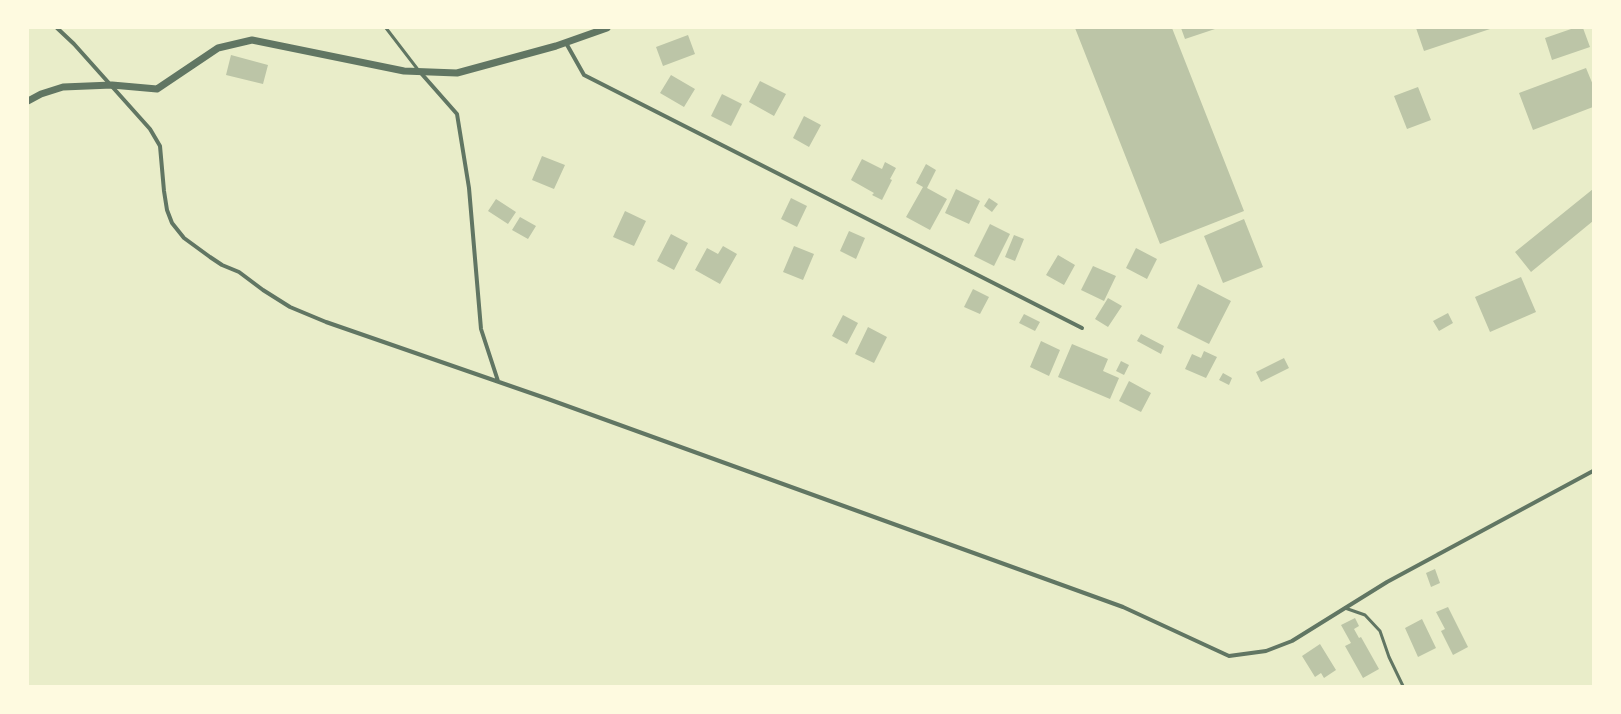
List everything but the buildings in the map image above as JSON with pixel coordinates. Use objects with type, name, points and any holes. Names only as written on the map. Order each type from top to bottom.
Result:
[{"type":"street","points":[[57,28],[112,85],[150,129],[160,146],[167,210],[172,223],[184,238],[222,265],[240,272],[263,290],[290,307],[326,322],[498,381],[1123,607],[1229,656],[1266,651],[1292,641],[1387,582],[1593,471]]},
{"type":"street","points":[[28,101],[41,94],[63,87],[112,85],[157,89],[218,48],[252,40],[404,71],[456,73],[566,43],[607,28]]},
{"type":"street","points":[[566,43],[584,75],[1082,328]]},
{"type":"street","points":[[420,71],[457,114],[469,188],[481,329],[498,381]]},
{"type":"lane","points":[[386,28],[420,71]]},
{"type":"lane","points":[[1345,608],[1365,614],[1380,631],[1389,657],[1403,686]]}]
